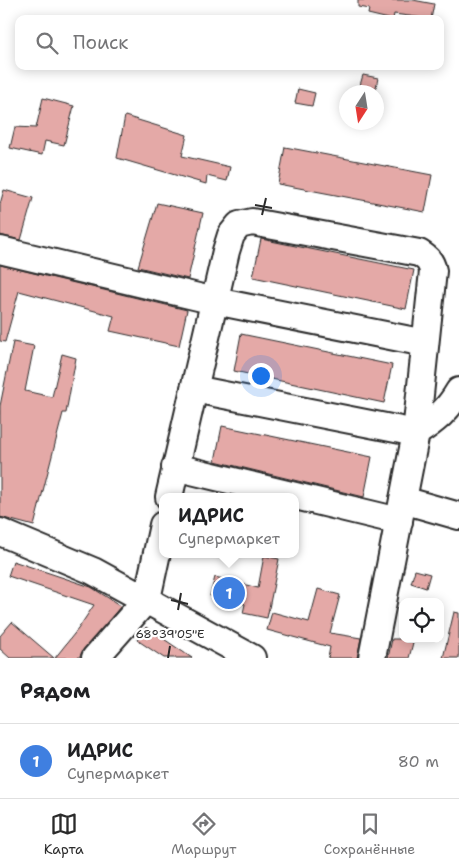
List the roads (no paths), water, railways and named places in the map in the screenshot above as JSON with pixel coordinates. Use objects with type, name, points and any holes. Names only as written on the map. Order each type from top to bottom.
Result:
[{"type":"street","points":[[170,493],[231,235],[239,225],[248,222],[419,253],[431,262],[433,271],[416,433],[372,658]]},
{"type":"street","points":[[0,250],[215,301],[425,343]]},
{"type":"street","points":[[194,389],[416,433],[436,420],[450,406],[459,391]]},
{"type":"street","points":[[175,467],[401,510],[459,516]]},
{"type":"street","points":[[0,532],[93,571],[252,658]]},
{"type":"street","points":[[95,658],[146,599],[159,542]]},
{"type":"place","name":"ИДРИС","points":[[229,593]]}]
